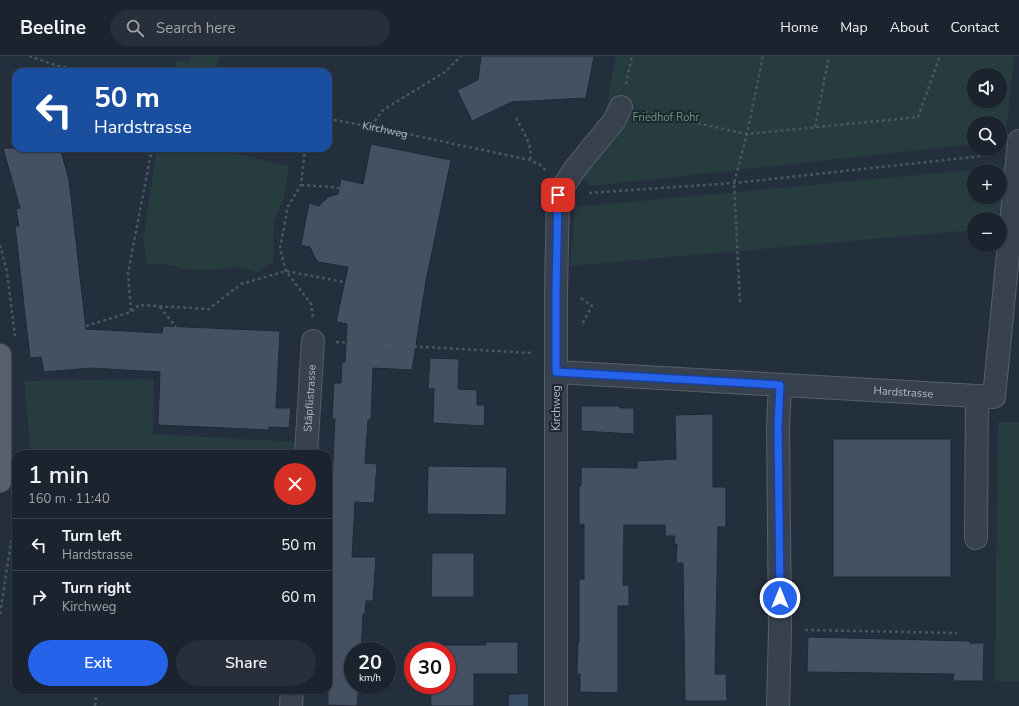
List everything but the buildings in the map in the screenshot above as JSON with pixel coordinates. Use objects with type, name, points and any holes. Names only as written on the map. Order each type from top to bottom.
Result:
[{"type":"main road","points":[[0,355],[0,481]]},
{"type":"street","points":[[558,195],[574,170],[614,121],[621,107]]},
{"type":"street","points":[[976,538],[986,396],[1018,147]]},
{"type":"street","name":"Kirchweg","points":[[556,706],[556,363],[558,195]]},
{"type":"street","name":"Stäpflistrasse","points":[[306,450],[313,341]]},
{"type":"street","name":"Hardstrasse","points":[[556,363],[780,385],[986,396]]},
{"type":"street","points":[[778,706],[780,630],[778,426],[780,385]]},
{"type":"street","points":[[291,706],[292,694]]},
{"type":"path","points":[[29,56],[58,66],[69,68]]},
{"type":"path","points":[[374,127],[374,122],[383,110],[445,72],[461,56]]},
{"type":"path","points":[[740,302],[734,183],[747,134],[763,56]]},
{"type":"path","points":[[815,128],[828,56]]},
{"type":"path","points":[[621,107],[747,134],[918,117],[940,56]]},
{"type":"path","points":[[516,118],[530,144],[530,160]]},
{"type":"path","name":"Kirchweg","points":[[332,121],[374,127],[530,160],[542,166],[552,178],[558,195]]},
{"type":"path","points":[[558,195],[734,183],[1018,147]]},
{"type":"path","points":[[131,312],[128,273],[151,152]]},
{"type":"path","points":[[305,152],[301,185],[288,206],[280,248],[286,271],[311,304],[313,315],[313,341],[556,363]]},
{"type":"path","points":[[301,185],[333,187],[361,193]]},
{"type":"path","points":[[86,326],[131,312],[139,305],[209,309],[241,284],[286,271],[344,282]]},
{"type":"path","points":[[160,306],[176,327]]},
{"type":"path","points":[[0,614],[12,536]]},
{"type":"path","points":[[780,630],[957,632]]},
{"type":"path","points":[[95,706],[96,696]]},
{"type":"green space","points":[[191,56],[220,56],[216,68],[174,68],[176,60],[189,63]]},
{"type":"green space","name":"Friedhof Rohr","points":[[616,56],[1014,56],[1007,122],[1007,116],[967,116],[967,145],[591,186],[566,161],[605,112]]},
{"type":"green space","points":[[156,152],[227,152],[289,166],[284,197],[274,221],[273,262],[257,272],[237,267],[212,270],[184,269],[164,264],[147,264],[143,239]]},
{"type":"green space","points":[[967,171],[967,204],[1001,204],[1000,212],[967,212],[967,231],[570,266],[575,207]]},
{"type":"green space","points":[[154,379],[153,434],[297,442],[297,450],[29,450],[24,381]]},
{"type":"green space","points":[[998,422],[1019,422],[1019,681],[995,681]]},
{"type":"water","points":[[528,694],[528,706],[509,706],[509,695]]},
{"type":"route","points":[[558,195],[556,372],[780,385],[778,426],[780,598]]}]
